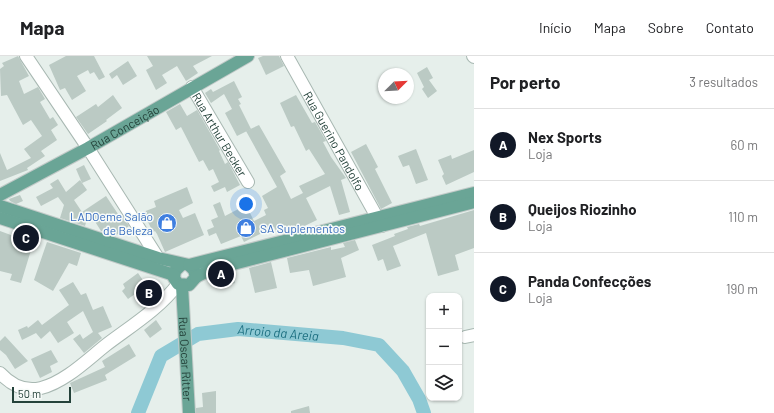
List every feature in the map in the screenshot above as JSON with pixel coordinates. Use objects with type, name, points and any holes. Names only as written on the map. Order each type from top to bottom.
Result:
[{"type":"main road","name":"Rua Conceição","points":[[0,194],[88,148],[248,56]]},
{"type":"main road","points":[[0,206],[97,244],[184,281],[210,270],[474,193]]},
{"type":"main road","points":[[184,281],[176,268],[380,221],[474,202]]},
{"type":"main road","points":[[0,218],[97,244],[186,265],[194,270],[184,281]]},
{"type":"main road","name":"Rua Oscar Ritter","points":[[184,281],[186,385],[189,413]]},
{"type":"street","points":[[26,56],[88,148],[158,258]]},
{"type":"street","name":"Rua Guerino Pandolfo","points":[[287,56],[380,221]]},
{"type":"street","name":"Rua Arthur Becker","points":[[192,87],[248,182]]},
{"type":"street","points":[[0,373],[8,382],[22,389],[40,389],[63,378],[158,306],[184,281]]},
{"type":"building","points":[[18,56],[29,76],[19,81],[24,94],[38,87],[45,99],[40,102],[50,119],[53,117],[58,125],[51,130],[57,140],[41,151],[45,156],[27,168],[28,170],[0,181],[0,153],[7,170],[31,158],[24,149],[42,136],[31,120],[23,125],[7,95],[1,96],[0,69],[4,66],[2,63]]},
{"type":"building","points":[[66,56],[94,56],[105,77],[99,80],[94,72],[90,74],[88,70],[77,76],[86,91],[72,100],[65,88],[60,90],[49,65]]},
{"type":"building","points":[[147,56],[212,56],[193,66],[198,73],[186,81],[177,66],[162,75],[167,83],[156,90],[146,70],[153,66]]},
{"type":"building","points":[[263,56],[279,56],[284,66],[266,75],[258,58]]},
{"type":"building","points":[[128,61],[137,76],[123,85],[117,75],[112,79],[109,74]]},
{"type":"building","points":[[427,67],[433,78],[429,80],[437,91],[428,98],[422,89],[424,87],[417,73]]},
{"type":"building","points":[[234,81],[242,97],[238,99],[241,104],[239,105],[251,129],[237,136],[225,113],[232,109],[224,94],[211,103],[205,93],[211,89],[213,92]]},
{"type":"building","points":[[113,95],[122,108],[106,120],[107,121],[88,134],[76,117],[96,104],[98,107]]},
{"type":"building","points":[[296,95],[312,123],[315,122],[326,141],[323,142],[331,157],[346,178],[341,180],[350,212],[339,215],[330,186],[306,198],[317,220],[289,232],[287,228],[277,233],[274,227],[244,242],[241,236],[221,244],[216,233],[209,236],[207,230],[214,227],[211,220],[218,217],[213,205],[220,202],[225,216],[246,205],[254,221],[266,215],[264,210],[268,208],[262,196],[277,187],[246,131],[259,125],[286,172],[280,176],[291,199],[303,193],[299,186],[325,174],[309,149],[306,151],[294,126],[291,127],[280,103]]},
{"type":"building","points":[[180,104],[187,116],[197,110],[220,150],[219,151],[225,164],[228,162],[240,185],[227,192],[225,187],[214,192],[211,186],[219,182],[213,169],[209,171],[203,160],[199,162],[181,127],[176,130],[166,112]]},
{"type":"building","points":[[366,144],[378,167],[375,169],[392,203],[381,209],[351,152]]},
{"type":"building","points":[[416,149],[428,180],[416,184],[409,165],[403,167],[398,156]]},
{"type":"building","points":[[474,150],[474,172],[446,185],[442,176],[444,174],[438,160],[451,155],[452,159]]},
{"type":"building","points":[[84,165],[91,179],[82,183],[76,169]]},
{"type":"building","points":[[58,179],[66,192],[80,180],[87,190],[74,200],[82,212],[106,196],[120,217],[122,215],[129,226],[115,236],[101,231],[89,212],[85,226],[60,218],[64,205],[58,197],[41,206],[36,197],[53,188],[50,184]]},
{"type":"building","points":[[187,187],[193,203],[179,210],[183,218],[195,213],[204,235],[165,252],[157,234],[155,231],[153,232],[143,212],[156,207],[154,201]]},
{"type":"building","points":[[20,195],[23,201],[16,204],[9,199]]},
{"type":"building","points":[[474,210],[474,248],[455,255],[459,270],[438,276],[426,233],[393,246],[401,266],[387,271],[383,259],[378,261],[372,245],[395,236],[394,234],[408,229],[407,227],[419,224],[420,226]]},
{"type":"building","points":[[0,231],[19,238],[21,233],[35,237],[21,283],[10,280],[12,274],[0,271]]},
{"type":"building","points":[[355,240],[359,250],[341,258],[346,277],[313,286],[309,270],[290,273],[287,258],[331,247],[331,250],[345,247],[343,243]]},
{"type":"building","points":[[47,242],[81,253],[77,266],[69,263],[53,291],[34,280]]},
{"type":"building","points":[[271,262],[277,288],[255,293],[249,268]]},
{"type":"building","points":[[232,272],[235,283],[217,288],[214,277]]},
{"type":"building","points":[[138,273],[153,295],[148,299],[142,289],[128,299],[122,291],[125,288],[123,284]]},
{"type":"building","points":[[73,282],[81,295],[86,293],[93,310],[103,306],[112,327],[98,333],[102,338],[84,353],[73,339],[80,334],[83,339],[93,332],[83,311],[67,322],[74,333],[58,343],[50,331],[41,339],[36,333],[22,340],[18,330],[27,326],[28,328],[38,320],[42,325],[69,305],[59,290]]},
{"type":"building","points":[[156,320],[162,329],[150,338],[144,330]]},
{"type":"building","points":[[5,336],[28,361],[15,369],[6,355],[0,350],[0,341]]},
{"type":"building","points":[[129,344],[136,356],[105,375],[107,380],[74,393],[70,383],[105,367],[102,361]]},
{"type":"building","points":[[51,350],[58,362],[50,366],[52,372],[40,378],[31,359]]},
{"type":"building","points":[[216,391],[216,413],[196,413],[196,408],[203,407],[202,393]]},
{"type":"building","points":[[309,406],[310,413],[291,413],[291,411]]},
{"type":"waterway","name":"Arroio da Areia","points":[[138,413],[161,356],[198,334],[238,329],[343,338],[379,345],[403,371],[419,399],[424,413]]},
{"type":"place","name":"LADOeme Salão de Beleza","points":[[167,223]]},
{"type":"place","name":"SA Suplementos","points":[[246,228]]},
{"type":"place","name":"Panda Confecções","points":[[26,238]]},
{"type":"place","name":"Nex Sports","points":[[221,274]]},
{"type":"place","name":"Queijos Riozinho","points":[[149,293]]}]
